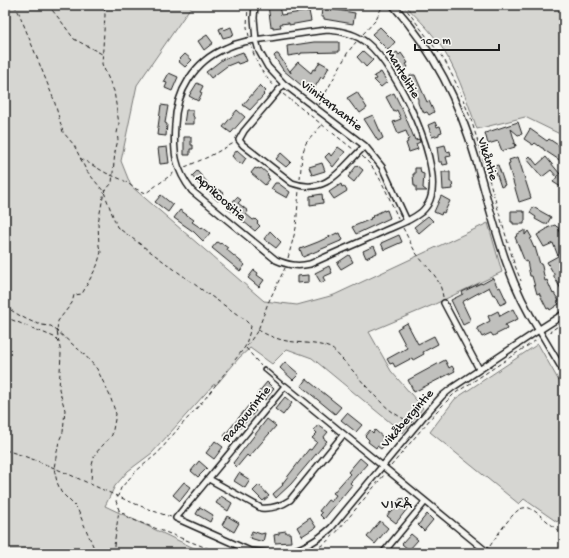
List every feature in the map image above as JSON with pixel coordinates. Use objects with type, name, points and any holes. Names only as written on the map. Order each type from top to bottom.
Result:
[{"type":"street","name":"Viinitarhantie","points":[[255,5],[254,18],[256,40],[263,60],[284,84],[365,146],[382,167],[407,221]]},
{"type":"street","name":"Vikåntie","points":[[394,5],[424,44],[447,82],[476,158],[507,267],[531,318],[539,330]]},
{"type":"street","name":"Mantelitie","points":[[256,40],[328,30],[347,32],[360,38],[377,53],[400,87],[416,121],[423,138],[431,168],[432,188],[428,204],[420,213],[407,221]]},
{"type":"street","name":"Aprikoositie","points":[[256,40],[225,48],[207,58],[187,81],[175,112],[174,153],[178,169],[192,191],[276,260],[287,265]]},
{"type":"street","points":[[284,84],[244,131],[239,140],[243,145],[292,183],[299,186],[315,187],[333,179],[365,146]]},
{"type":"street","points":[[287,265],[298,266],[310,264],[407,221]]},
{"type":"street","points":[[444,303],[480,369]]},
{"type":"street","name":"Vikåbergintie","points":[[284,553],[309,546],[321,538],[331,528],[417,424],[447,392],[564,314]]},
{"type":"street","points":[[539,330],[564,372]]},
{"type":"street","name":"Paapuurintie","points":[[176,518],[285,386],[485,552]]},
{"type":"street","points":[[209,479],[261,508],[269,509],[282,505],[290,500],[344,434]]},
{"type":"street","points":[[383,553],[426,502]]},
{"type":"street","points":[[176,518],[250,551],[270,553]]},
{"type":"lane","points":[[264,369],[285,386]]},
{"type":"path","points":[[14,5],[19,13],[45,75],[63,132],[74,145],[86,170],[104,192],[117,227],[247,322],[251,326],[245,347]]},
{"type":"path","points":[[48,5],[62,21],[74,39],[102,54]]},
{"type":"path","points":[[96,553],[77,508],[61,492],[56,482],[54,468],[59,441],[63,432],[65,410],[59,389],[61,354],[57,331],[58,321],[72,303],[74,296],[82,294],[97,266],[101,252],[99,246],[98,223],[104,192],[112,183],[115,152],[118,140],[117,133],[119,124],[114,91],[102,64],[105,15],[104,5]]},
{"type":"path","points":[[248,5],[247,27],[250,41],[257,64],[264,76],[279,91],[368,161],[381,181],[418,256],[434,273],[439,282],[444,303]]},
{"type":"path","points":[[312,116],[348,52],[376,21],[383,5]]},
{"type":"path","points":[[113,553],[119,510],[116,501],[117,496],[128,479],[158,453],[204,400],[258,330],[268,303],[287,265],[296,228],[302,155],[306,143],[322,125]]},
{"type":"path","points":[[79,158],[146,193],[178,169],[208,157],[239,140]]},
{"type":"path","points":[[5,306],[25,318],[45,326],[51,326],[84,354],[97,369],[110,396],[116,414],[112,435],[95,454],[92,465],[91,483]]},
{"type":"path","points":[[5,317],[54,337],[60,344]]},
{"type":"path","points":[[308,553],[324,544],[335,534],[447,400],[564,322]]},
{"type":"path","points":[[258,330],[269,336],[286,341],[322,345],[331,348],[386,407],[403,420],[417,424]]},
{"type":"path","points":[[245,347],[264,369]]},
{"type":"path","points":[[5,450],[91,483],[117,496],[156,512],[176,518]]},
{"type":"path","points":[[485,552],[520,509],[529,508],[564,536]]},
{"type":"path","points":[[119,510],[131,519],[220,553]]},
{"type":"shaded area","points":[[5,5],[194,5],[190,8],[137,85],[121,161],[131,186],[264,301],[297,305],[334,295],[488,223],[502,272],[433,305],[369,332],[391,371],[423,408],[403,433],[312,358],[287,349],[272,364],[250,348],[239,358],[217,384],[213,385],[152,453],[128,471],[115,486],[105,506],[196,549],[211,553],[5,553]]},
{"type":"shaded area","points":[[405,5],[564,5],[564,136],[525,117],[477,129],[460,82],[443,49],[425,26]]},
{"type":"shaded area","points":[[538,344],[564,390],[564,514],[557,522],[524,499],[519,504],[430,432],[455,399]]},
{"type":"building","points":[[268,5],[277,5],[281,15],[309,11],[311,21],[289,25],[289,23],[280,24],[281,27],[273,28],[273,26],[271,27]]},
{"type":"building","points":[[325,8],[355,13],[353,24],[324,19],[324,17],[321,17],[322,9],[325,10]]},
{"type":"building","points":[[223,27],[224,30],[231,27],[234,35],[223,38],[219,29]]},
{"type":"building","points":[[380,27],[395,42],[388,50],[372,34]]},
{"type":"building","points":[[207,35],[213,43],[204,50],[198,41]]},
{"type":"building","points":[[314,42],[339,42],[339,52],[301,53],[288,56],[287,46]]},
{"type":"building","points":[[363,51],[373,60],[366,67],[357,57]]},
{"type":"building","points":[[243,52],[247,61],[238,64],[237,62],[227,66],[211,78],[206,72],[223,59]]},
{"type":"building","points":[[397,52],[399,55],[401,53],[408,63],[406,64],[408,67],[402,71],[391,56]]},
{"type":"building","points":[[185,54],[192,60],[185,67],[178,61]]},
{"type":"building","points":[[278,54],[291,73],[290,71],[298,62],[311,73],[320,62],[329,67],[323,78],[321,77],[312,92],[283,70],[274,56]]},
{"type":"building","points":[[381,72],[387,82],[381,87],[374,80],[376,79],[374,76]]},
{"type":"building","points":[[169,73],[178,77],[172,91],[165,88],[167,83],[164,82]]},
{"type":"building","points":[[415,75],[427,102],[429,101],[434,112],[429,115],[427,112],[424,113],[421,107],[420,108],[418,99],[406,78]]},
{"type":"building","points":[[197,83],[203,86],[200,92],[202,93],[198,101],[189,96]]},
{"type":"building","points":[[260,85],[266,91],[250,110],[243,105]]},
{"type":"building","points":[[357,92],[367,108],[360,113],[347,98]]},
{"type":"building","points":[[394,93],[415,140],[419,139],[420,142],[416,144],[418,149],[409,152],[406,143],[409,139],[406,131],[398,134],[393,122],[401,119],[397,110],[394,112],[386,97]]},
{"type":"building","points":[[161,105],[168,106],[165,123],[167,124],[166,136],[157,135]]},
{"type":"building","points":[[186,110],[193,110],[194,124],[184,124]]},
{"type":"building","points":[[237,110],[245,117],[231,133],[223,127]]},
{"type":"building","points":[[373,115],[383,138],[378,141],[364,119]]},
{"type":"building","points":[[435,122],[437,127],[440,126],[442,132],[439,133],[439,135],[432,137],[428,125]]},
{"type":"building","points":[[518,122],[522,134],[518,135],[511,129],[515,147],[502,151],[498,141],[488,144],[485,133]]},
{"type":"building","points":[[530,129],[547,141],[549,139],[564,149],[564,163],[535,143],[533,145],[524,139]]},
{"type":"building","points":[[184,137],[191,137],[191,145],[193,145],[193,149],[190,149],[190,155],[184,155]]},
{"type":"building","points":[[445,145],[447,152],[450,151],[451,156],[446,157],[448,164],[443,165],[442,162],[439,162],[437,147]]},
{"type":"building","points":[[167,147],[169,163],[160,164],[158,148]]},
{"type":"building","points":[[338,147],[345,152],[333,167],[325,157],[329,153],[331,156]]},
{"type":"building","points":[[237,150],[246,158],[242,164],[239,162],[238,163],[232,156]]},
{"type":"building","points":[[281,153],[291,162],[286,167],[276,159]]},
{"type":"building","points":[[530,156],[537,165],[546,157],[560,174],[564,168],[564,189],[553,182],[557,177],[551,170],[542,177],[527,159]]},
{"type":"building","points":[[518,157],[531,198],[519,202],[508,164],[510,163],[509,160]]},
{"type":"building","points":[[322,163],[325,171],[312,175],[309,167]]},
{"type":"building","points":[[357,165],[363,170],[354,182],[348,177]]},
{"type":"building","points":[[498,165],[505,185],[501,187],[494,166]]},
{"type":"building","points":[[255,168],[261,168],[268,174],[268,178],[270,179],[265,185],[251,173]]},
{"type":"building","points":[[415,168],[420,168],[421,173],[424,174],[423,188],[427,191],[416,191],[413,174],[415,174]]},
{"type":"building","points":[[197,171],[208,183],[202,188],[192,176]]},
{"type":"building","points":[[442,172],[450,172],[450,182],[452,182],[453,189],[443,190]]},
{"type":"building","points":[[275,183],[278,183],[290,192],[287,198],[271,189]]},
{"type":"building","points":[[341,184],[347,191],[334,199],[329,192]]},
{"type":"building","points":[[214,187],[224,193],[218,201],[209,193]]},
{"type":"building","points":[[322,194],[323,203],[310,205],[310,196]]},
{"type":"building","points":[[161,195],[173,205],[168,212],[155,202]]},
{"type":"building","points":[[441,196],[450,201],[444,213],[442,212],[441,215],[434,212]]},
{"type":"building","points":[[237,197],[241,200],[238,203],[248,211],[246,214],[258,222],[257,223],[260,226],[255,231],[227,208]]},
{"type":"building","points":[[533,207],[551,217],[547,224],[535,219],[536,217],[530,213]]},
{"type":"building","points":[[180,210],[194,220],[192,222],[210,233],[203,241],[194,232],[174,218]]},
{"type":"building","points":[[387,210],[390,218],[356,234],[352,227],[371,219],[370,218],[373,217],[372,216]]},
{"type":"building","points":[[511,211],[525,212],[524,224],[513,224],[513,222],[511,222]]},
{"type":"building","points":[[428,216],[433,221],[419,233],[414,227]]},
{"type":"building","points":[[555,225],[558,227],[564,241],[564,287],[561,289],[547,262],[558,256],[553,243],[544,247],[537,235],[547,228]]},
{"type":"building","points":[[525,230],[525,235],[528,231],[532,238],[530,239],[534,248],[535,247],[542,266],[545,281],[547,280],[553,294],[554,293],[559,301],[557,302],[559,304],[550,310],[549,308],[547,309],[539,293],[537,294],[532,276],[530,276],[527,261],[525,262],[515,237]]},
{"type":"building","points":[[270,231],[281,242],[276,248],[264,239]]},
{"type":"building","points":[[340,233],[343,240],[303,257],[300,249]]},
{"type":"building","points":[[399,235],[402,242],[384,250],[381,243]]},
{"type":"building","points":[[217,242],[228,248],[227,250],[245,265],[240,271],[212,248]]},
{"type":"building","points":[[374,246],[377,253],[366,258],[363,251]]},
{"type":"building","points":[[349,255],[353,262],[341,269],[337,263]]},
{"type":"building","points":[[329,266],[332,273],[323,277],[325,281],[321,283],[315,273]]},
{"type":"building","points":[[254,270],[258,273],[257,275],[264,280],[259,287],[248,278]]},
{"type":"building","points":[[309,275],[309,282],[297,283],[297,276]]},
{"type":"building","points":[[493,278],[498,288],[500,287],[507,302],[500,305],[495,294],[493,295],[489,287],[462,302],[471,321],[463,325],[451,300],[463,294],[462,292]]},
{"type":"building","points":[[513,309],[518,319],[505,325],[507,329],[493,336],[491,333],[482,337],[477,328],[490,321],[488,316],[498,311],[500,316]]},
{"type":"building","points":[[407,323],[418,344],[434,336],[438,344],[423,352],[424,354],[413,360],[412,358],[395,367],[393,363],[390,364],[387,359],[407,348],[397,329]]},
{"type":"building","points":[[445,360],[449,368],[452,366],[455,371],[414,392],[408,380]]},
{"type":"building","points":[[285,362],[299,374],[293,380],[280,368]]},
{"type":"building","points":[[306,379],[341,407],[335,414],[301,386]]},
{"type":"building","points":[[267,382],[274,389],[265,400],[257,394]]},
{"type":"building","points":[[285,397],[292,403],[283,415],[275,409]]},
{"type":"building","points":[[249,405],[256,411],[229,440],[224,436]]},
{"type":"building","points":[[347,413],[362,425],[356,432],[341,420]]},
{"type":"building","points":[[267,419],[276,426],[249,457],[247,455],[237,467],[233,463]]},
{"type":"building","points":[[318,425],[328,432],[323,438],[327,441],[291,484],[276,498],[273,494],[283,485],[282,484],[309,449],[311,450],[317,442],[312,438],[317,433],[314,430]]},
{"type":"building","points":[[370,430],[373,433],[375,430],[385,439],[383,441],[386,443],[381,449],[377,446],[376,448],[368,442],[369,440],[365,436]]},
{"type":"building","points":[[215,441],[223,447],[214,459],[206,453]]},
{"type":"building","points":[[360,458],[367,464],[350,483],[352,485],[324,519],[320,515],[322,513],[319,511],[328,500],[331,502],[336,495],[333,493],[350,474],[348,472]]},
{"type":"building","points":[[199,461],[207,468],[198,477],[191,471]]},
{"type":"building","points":[[239,473],[250,480],[245,488],[234,481]]},
{"type":"building","points":[[184,482],[191,487],[180,501],[173,495]]},
{"type":"building","points":[[259,485],[269,496],[263,501],[253,491]]},
{"type":"building","points":[[221,496],[232,503],[228,511],[216,503]]},
{"type":"building","points":[[401,498],[402,500],[403,498],[411,504],[396,523],[387,516],[398,506],[396,504]]},
{"type":"building","points":[[200,507],[213,515],[210,522],[196,514]]},
{"type":"building","points":[[427,514],[433,520],[424,531],[418,525]]},
{"type":"building","points":[[227,516],[239,523],[234,532],[222,525]]},
{"type":"building","points":[[310,518],[316,527],[302,536],[297,527]]},
{"type":"building","points":[[380,521],[388,528],[375,544],[367,537]]},
{"type":"building","points":[[252,531],[261,534],[265,533],[263,542],[250,538]]},
{"type":"building","points":[[286,531],[286,533],[290,533],[291,542],[275,543],[274,535],[279,534],[279,532]]},
{"type":"building","points":[[411,534],[418,540],[409,550],[402,544]]},
{"type":"district","name":"VIKÅ","points":[[397,505]]}]
